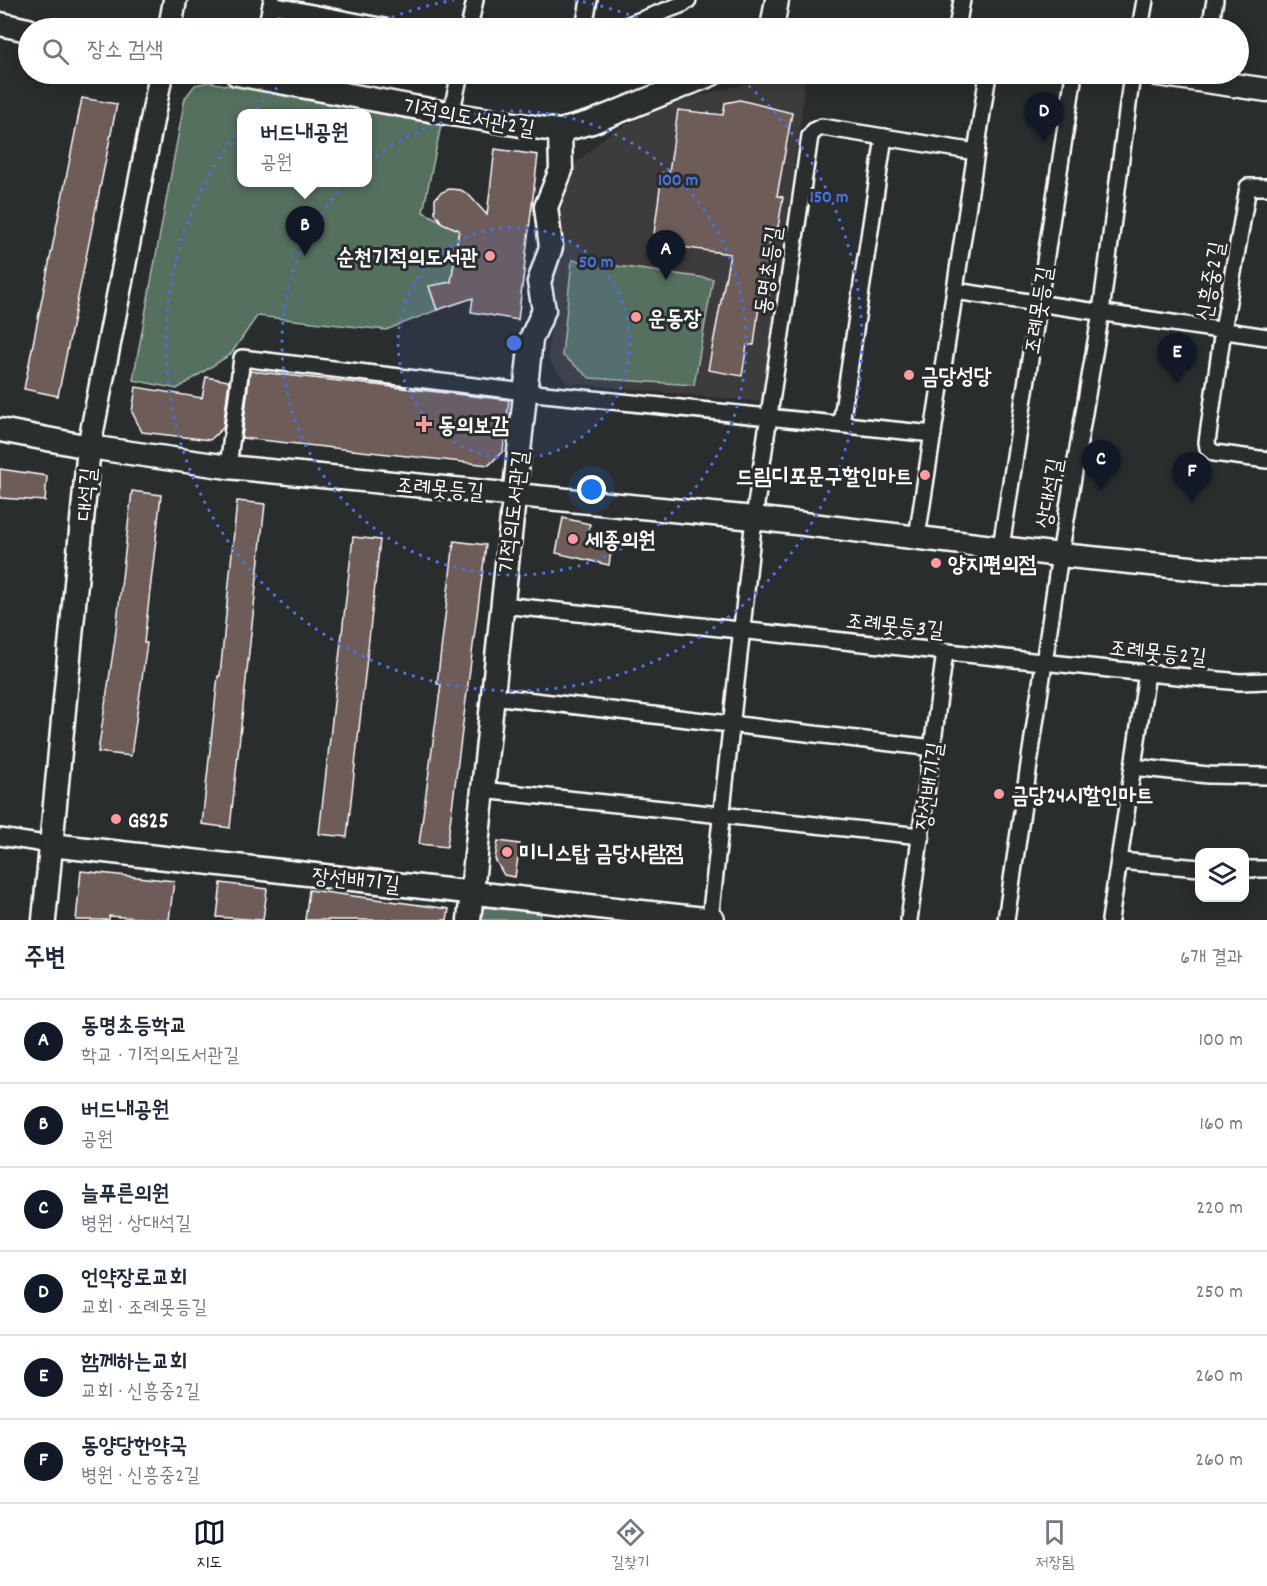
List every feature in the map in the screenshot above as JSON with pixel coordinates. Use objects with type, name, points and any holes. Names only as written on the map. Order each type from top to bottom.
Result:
[{"type":"street","points":[[172,18],[176,0]]},
{"type":"street","points":[[471,18],[474,0]]},
{"type":"street","points":[[586,18],[590,0]]},
{"type":"street","points":[[646,18],[688,0]]},
{"type":"street","points":[[774,18],[777,0]]},
{"type":"street","points":[[959,18],[962,0]]},
{"type":"street","points":[[1142,18],[1145,0]]},
{"type":"street","points":[[1212,18],[1215,0]]},
{"type":"street","points":[[268,18],[271,3],[342,18]]},
{"type":"street","points":[[0,24],[18,28]]},
{"type":"street","name":"대석길","points":[[44,920],[89,447],[159,84]]},
{"type":"street","name":"기적의도서관2길","points":[[296,84],[451,114],[560,132]]},
{"type":"street","points":[[451,114],[458,84]]},
{"type":"street","points":[[560,132],[592,122],[686,84]]},
{"type":"street","points":[[917,537],[986,84]]},
{"type":"street","name":"조례못등길","points":[[1001,547],[1072,84]]},
{"type":"street","name":"상대석길","points":[[1006,920],[1060,555],[1101,312],[1131,84]]},
{"type":"street","points":[[1239,84],[1267,90]]},
{"type":"street","name":"동명초등길","points":[[754,518],[810,136],[822,127],[976,152]]},
{"type":"street","name":"기적의도서관길","points":[[469,920],[531,339],[544,310],[539,282],[551,247],[546,211],[547,203],[561,170],[560,132]]},
{"type":"street","points":[[841,423],[884,137]]},
{"type":"street","name":"신흥중2길","points":[[1267,187],[1248,187],[1223,330],[1207,442],[1208,448],[1214,453],[1267,460]]},
{"type":"street","points":[[955,291],[1267,337]]},
{"type":"street","points":[[228,467],[242,358],[525,392],[933,434]]},
{"type":"street","name":"조례못등길","points":[[0,430],[89,447],[228,467],[754,518],[1221,572],[1267,572]]},
{"type":"street","points":[[711,920],[754,518]]},
{"type":"street","name":"조례못등3길","points":[[502,604],[1044,662]]},
{"type":"street","name":"장선배기길","points":[[909,920],[945,652]]},
{"type":"street","name":"조례못등2길","points":[[1044,662],[1240,682],[1267,681]]},
{"type":"street","points":[[1110,920],[1147,673]]},
{"type":"street","points":[[492,696],[933,748]]},
{"type":"street","points":[[1133,767],[1208,775],[1267,776]]},
{"type":"street","points":[[482,790],[921,836]]},
{"type":"street","name":"장선배기길","points":[[0,837],[51,845],[711,920]]},
{"type":"street","points":[[1119,861],[1195,868]]},
{"type":"street","points":[[1249,869],[1267,869]]},
{"type":"shaded area","points":[[744,84],[804,84],[762,402],[567,383],[548,359],[559,201],[573,166],[612,131],[679,101]]},
{"type":"green space","points":[[220,84],[355,109],[237,109],[237,187],[372,187],[372,112],[441,125],[423,212],[459,230],[451,282],[429,287],[437,310],[386,330],[257,316],[231,354],[177,389],[133,380],[185,98],[195,85]]},
{"type":"green space","name":"운동장","points":[[572,260],[713,279],[694,385],[590,378],[562,355]]},
{"type":"green space","points":[[493,905],[541,911],[540,920],[475,920],[479,910]]},
{"type":"building","points":[[82,98],[117,104],[58,396],[24,389]]},
{"type":"building","points":[[740,100],[792,113],[777,196],[783,197],[778,227],[773,227],[767,262],[774,263],[767,307],[759,306],[754,345],[747,345],[742,376],[708,370],[730,254],[681,247],[679,260],[651,257],[662,173],[669,173],[678,110],[723,115],[725,103]]},
{"type":"building","name":"순천기적의도서관","points":[[495,149],[538,155],[518,320],[471,312],[473,298],[437,310],[429,286],[451,282],[459,230],[442,223],[435,213],[435,199],[440,193],[449,189],[461,190],[469,195],[487,215]]},
{"type":"building","points":[[250,371],[509,400],[503,451],[489,465],[242,438]]},
{"type":"building","points":[[206,377],[229,381],[223,428],[210,440],[142,432],[132,412],[136,387],[202,398]]},
{"type":"building","points":[[0,469],[47,476],[45,501],[0,498]]},
{"type":"building","points":[[132,491],[161,495],[144,643],[147,643],[131,756],[98,752],[115,639]]},
{"type":"building","points":[[237,501],[265,504],[230,828],[202,824],[218,676],[220,676]]},
{"type":"building","points":[[563,518],[590,524],[588,532],[613,536],[609,565],[556,553]]},
{"type":"building","points":[[353,537],[380,540],[347,837],[319,834]]},
{"type":"building","points":[[454,541],[486,545],[447,847],[419,844],[441,684],[437,684]]},
{"type":"building","name":"미니스탑 금당사람점","points":[[498,841],[520,844],[515,877],[504,875],[495,859]]},
{"type":"building","points":[[81,871],[174,881],[169,920],[109,916],[109,920],[76,920]]},
{"type":"building","points":[[221,883],[267,889],[263,920],[217,917]]},
{"type":"building","points":[[309,890],[449,909],[447,920],[305,920]]},
{"type":"place","name":"언약장로교회","points":[[1044,142]]},
{"type":"place","name":"버드내공원","points":[[305,256]]},
{"type":"place","name":"순천기적의도서관","points":[[490,256]]},
{"type":"place","name":"동명초등학교","points":[[666,280]]},
{"type":"place","name":"운동장","points":[[636,317]]},
{"type":"place","name":"금당성당","points":[[909,375]]},
{"type":"place","name":"함께하는교회","points":[[1177,383]]},
{"type":"place","name":"동의보감","points":[[424,424]]},
{"type":"place","name":"드림디포문구할인마트","points":[[925,475]]},
{"type":"place","name":"늘푸른의원","points":[[1101,490]]},
{"type":"place","name":"동양당한약국","points":[[1192,502]]},
{"type":"place","name":"세종의원","points":[[573,539]]},
{"type":"place","name":"양지편의점","points":[[936,563]]},
{"type":"place","name":"금당24시할인마트","points":[[999,794]]},
{"type":"place","name":"GS25","points":[[116,819]]},
{"type":"place","name":"미니스탑 금당사람점","points":[[507,852]]}]
